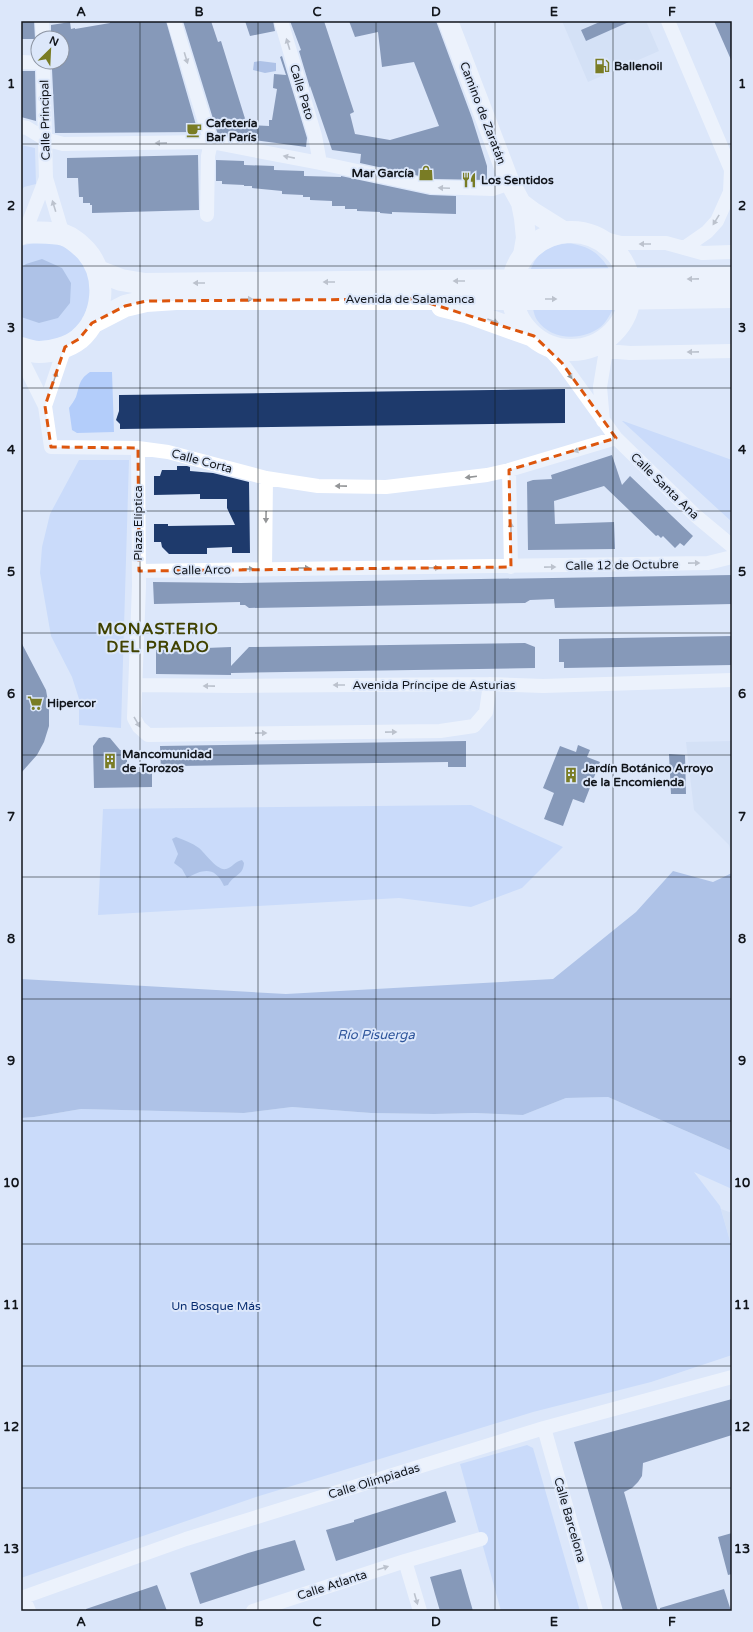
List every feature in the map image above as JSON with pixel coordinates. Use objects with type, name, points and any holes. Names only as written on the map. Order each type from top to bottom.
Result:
[{"type":"highway","points":[[416,299],[466,312],[562,350],[589,348],[607,344],[625,316],[630,289],[622,259],[610,245],[593,236],[565,232],[536,242],[516,275],[517,315],[527,331],[539,340]]},
{"type":"highway","points":[[21,348],[38,352],[65,347],[79,339],[92,323],[102,295],[98,270],[91,258],[79,244],[63,235],[23,233]]},
{"type":"highway","name":"Avenida de Salamanca","points":[[98,270],[121,280],[145,284],[481,281],[516,275],[630,289],[732,297]]},
{"type":"highway","name":"Avenida de Salamanca","points":[[92,323],[125,306],[146,301],[416,299],[516,275]]},
{"type":"highway","name":"Avenida de Salamanca","points":[[630,289],[732,278]]},
{"type":"street","points":[[174,21],[211,142],[208,156],[206,215]]},
{"type":"street","name":"Calle Pato","points":[[281,21],[315,136],[320,163]]},
{"type":"street","name":"Camino de Zaratán","points":[[448,21],[510,183],[521,203],[526,238],[516,275]]},
{"type":"street","points":[[668,21],[731,171],[730,192],[717,220],[707,232],[684,248]]},
{"type":"street","name":"Calle Principal","points":[[43,70],[46,178],[63,235]]},
{"type":"street","points":[[21,126],[45,139],[63,144],[211,142],[432,187],[493,190],[510,183]]},
{"type":"street","name":"Calle Principal","points":[[23,233],[46,178]]},
{"type":"street","name":"Camino de Zaratán","points":[[521,203],[565,232]]},
{"type":"street","points":[[593,236],[621,243],[666,243],[702,253],[732,252]]},
{"type":"street","name":"Calle Santa Ana","points":[[539,340],[562,363],[616,438],[696,516],[732,546]]},
{"type":"street","points":[[603,421],[600,387],[607,344],[630,353],[732,351]]},
{"type":"street","points":[[45,406],[65,347]]},
{"type":"street","points":[[21,358],[45,406],[51,447],[138,448]]},
{"type":"street","name":"Calle Corta","points":[[138,448],[168,452],[266,478],[318,486],[386,487],[487,475],[509,470],[616,438]]},
{"type":"street","name":"Plaza Elíptica","points":[[138,448],[139,571],[134,718],[139,727],[148,735],[440,731],[474,726],[486,712],[490,684]]},
{"type":"street","points":[[509,470],[511,567]]},
{"type":"street","points":[[265,569],[266,478]]},
{"type":"street","name":"Calle 12 de Octubre","points":[[265,569],[511,567],[708,563],[732,557]]},
{"type":"street","name":"Calle Arco","points":[[139,571],[265,569]]},
{"type":"street","name":"Avenida Príncipe de Asturias","points":[[136,685],[238,686],[490,684],[550,686],[732,680]]},
{"type":"street","name":"Calle Olimpiadas","points":[[26,1605],[186,1539],[544,1428],[732,1377]]},
{"type":"street","name":"Calle Barcelona","points":[[544,1428],[596,1611]]},
{"type":"street","name":"Calle Atlanta","points":[[256,1610],[405,1561],[480,1539]]},
{"type":"street","points":[[405,1561],[420,1611]]},
{"type":"highlighted area","points":[[416,299],[534,336],[562,363],[616,438],[509,470],[511,567],[139,571],[138,448],[51,447],[45,406],[65,347],[79,339],[92,323],[125,306],[146,301]]},
{"type":"shaded area","name":"Ballenoil","points":[[562,21],[646,21],[659,51],[588,82]]},
{"type":"shaded area","points":[[732,741],[732,857],[729,845],[694,810],[686,742]]},
{"type":"shaded area","points":[[721,1209],[732,1213],[732,1248]]},
{"type":"green space","points":[[21,145],[35,148],[36,184],[24,187],[21,192]]},
{"type":"green space","points":[[41,241],[57,243],[71,250],[83,262],[90,276],[93,292],[81,324],[68,336],[51,342],[34,342],[21,338],[21,246]]},
{"type":"green space","points":[[567,243],[581,246],[593,251],[602,259],[611,272],[530,271],[536,259],[544,251],[554,246]]},
{"type":"green space","points":[[533,309],[613,309],[606,321],[599,328],[589,334],[572,337],[556,334],[542,326],[537,320]]},
{"type":"green space","points":[[90,372],[112,372],[114,432],[77,433],[72,430],[69,408],[76,397],[81,381]]},
{"type":"green space","points":[[622,421],[732,460],[732,522]]},
{"type":"green space","points":[[79,460],[129,460],[121,728],[79,725],[79,699],[72,677],[51,636],[40,573],[42,547],[50,514]]},
{"type":"green space","points":[[471,805],[563,847],[522,888],[471,907],[399,898],[98,915],[103,809]]},
{"type":"green space","name":"Un Bosque Más","points":[[608,1097],[732,1151],[732,1189],[694,1172],[720,1206],[732,1248],[732,1355],[651,1382],[533,1412],[256,1497],[21,1578],[21,1118],[81,1109],[244,1113],[292,1107],[371,1113],[475,1113],[523,1115],[566,1098]]},
{"type":"green space","points":[[527,1445],[533,1448],[580,1611],[501,1611],[460,1464]]},
{"type":"water","points":[[260,61],[276,63],[276,71],[265,73],[253,70],[254,62]]},
{"type":"water","points":[[42,259],[62,268],[71,283],[70,303],[58,318],[39,323],[21,317],[21,268],[26,264]]},
{"type":"water","points":[[176,837],[199,848],[215,865],[223,869],[226,869],[242,860],[244,863],[242,870],[230,881],[228,885],[224,886],[217,875],[213,872],[203,871],[187,878],[182,869],[174,863],[178,854],[172,839]]},
{"type":"water","name":"Río Pisuerga","points":[[673,871],[713,882],[732,873],[732,1151],[608,1097],[566,1098],[523,1115],[475,1113],[371,1113],[292,1107],[244,1113],[81,1109],[21,1118],[21,979],[286,994],[553,979],[636,912]]},
{"type":"building","points":[[21,21],[34,21],[34,30],[30,30],[30,39],[21,39]]},
{"type":"building","points":[[110,21],[166,21],[198,132],[55,133],[52,70],[70,70],[70,30],[51,30],[51,25],[70,22],[71,29],[75,29],[110,23]]},
{"type":"building","points":[[183,21],[211,21],[218,42],[221,41],[247,125],[269,126],[269,120],[272,120],[277,89],[273,88],[274,74],[286,75],[280,57],[282,56],[307,138],[306,147],[218,135]]},
{"type":"building","points":[[245,21],[273,21],[275,31],[250,36]]},
{"type":"building","points":[[290,21],[324,21],[354,112],[350,114],[355,134],[390,140],[439,126],[414,62],[382,67],[378,32],[355,37],[349,21],[436,21],[472,118],[487,166],[487,180],[433,179],[360,163],[361,154],[332,150],[310,86],[310,88],[299,51],[301,50]]},
{"type":"building","points":[[602,21],[631,21],[586,41],[581,30]]},
{"type":"building","points":[[714,21],[732,21],[732,62]]},
{"type":"building","points":[[21,71],[35,71],[36,121],[21,117]]},
{"type":"building","points":[[198,155],[199,210],[92,213],[92,205],[90,205],[90,203],[83,203],[83,197],[79,197],[78,178],[67,178],[67,158]]},
{"type":"building","points":[[216,160],[244,161],[244,165],[274,166],[274,170],[304,171],[304,176],[341,176],[430,195],[456,196],[456,214],[392,212],[392,214],[357,211],[357,209],[345,209],[345,206],[332,206],[332,201],[310,200],[310,197],[303,197],[303,195],[282,194],[282,191],[252,188],[252,186],[222,184],[222,181],[216,181]]},
{"type":"building","points":[[565,389],[565,423],[120,429],[120,424],[116,420],[119,411],[119,395]]},
{"type":"building","points":[[612,455],[622,485],[630,476],[693,536],[684,546],[680,543],[675,548],[663,536],[661,538],[658,535],[656,536],[604,486],[554,501],[555,524],[614,522],[615,549],[528,550],[527,482],[533,480],[552,479],[551,475]]},
{"type":"building","points":[[177,466],[187,466],[190,467],[190,471],[213,473],[249,482],[250,553],[232,553],[232,547],[207,548],[207,554],[169,554],[162,547],[161,542],[154,542],[154,524],[168,524],[168,526],[235,525],[227,508],[227,499],[200,499],[200,494],[154,495],[154,476],[160,476],[162,470],[177,470]]},
{"type":"building","points":[[732,575],[732,604],[555,608],[554,599],[530,600],[525,603],[249,608],[245,605],[240,605],[240,602],[154,604],[153,582],[240,583]]},
{"type":"building","points":[[732,636],[732,665],[564,668],[564,662],[559,662],[559,639]]},
{"type":"building","name":"Hipercor","points":[[21,642],[46,690],[49,707],[49,726],[44,742],[37,755],[21,773]]},
{"type":"building","points":[[525,643],[535,647],[535,668],[231,673],[231,675],[156,674],[156,650],[231,647],[231,666],[249,647]]},
{"type":"building","name":"Mancomunidad de Torozos","points":[[99,738],[110,738],[120,750],[127,750],[127,772],[152,772],[152,787],[94,788],[93,746]]},
{"type":"building","points":[[466,741],[466,767],[448,767],[448,762],[178,766],[178,772],[161,772],[160,746]]},
{"type":"building","name":"Jardín Botánico Arroyo de la Encomienda","points":[[578,745],[590,750],[587,757],[600,762],[584,803],[573,799],[563,826],[544,819],[554,793],[543,788],[560,746],[576,752]]},
{"type":"building","points":[[669,754],[685,755],[686,794],[671,794]]},
{"type":"building","points":[[732,1399],[732,1435],[643,1463],[642,1476],[632,1488],[624,1492],[658,1611],[623,1611],[574,1442]]},
{"type":"building","points":[[446,1491],[456,1522],[336,1561],[326,1530]]},
{"type":"building","points":[[732,1533],[732,1574],[728,1575],[718,1537]]},
{"type":"building","points":[[295,1540],[305,1570],[200,1604],[190,1573],[248,1553]]},
{"type":"building","points":[[461,1569],[473,1611],[440,1611],[430,1577]]},
{"type":"building","points":[[157,1585],[167,1611],[86,1611],[86,1609]]},
{"type":"building","points":[[724,1589],[731,1611],[660,1611],[660,1608]]},
{"type":"place","name":"Ballenoil","points":[[602,66]]},
{"type":"place","name":"Cafetería Bar París","points":[[194,130]]},
{"type":"place","name":"Mar García","points":[[426,173]]},
{"type":"place","name":"Los Sentidos","points":[[469,180]]},
{"type":"place","name":"Hipercor","points":[[35,703]]},
{"type":"place","name":"Mancomunidad de Torozos","points":[[110,761]]},
{"type":"place","name":"Jardín Botánico Arroyo de la Encomienda","points":[[571,775]]},
{"type":"district","name":"MONASTERIO DEL PRADO","points":[[158,638]]}]
